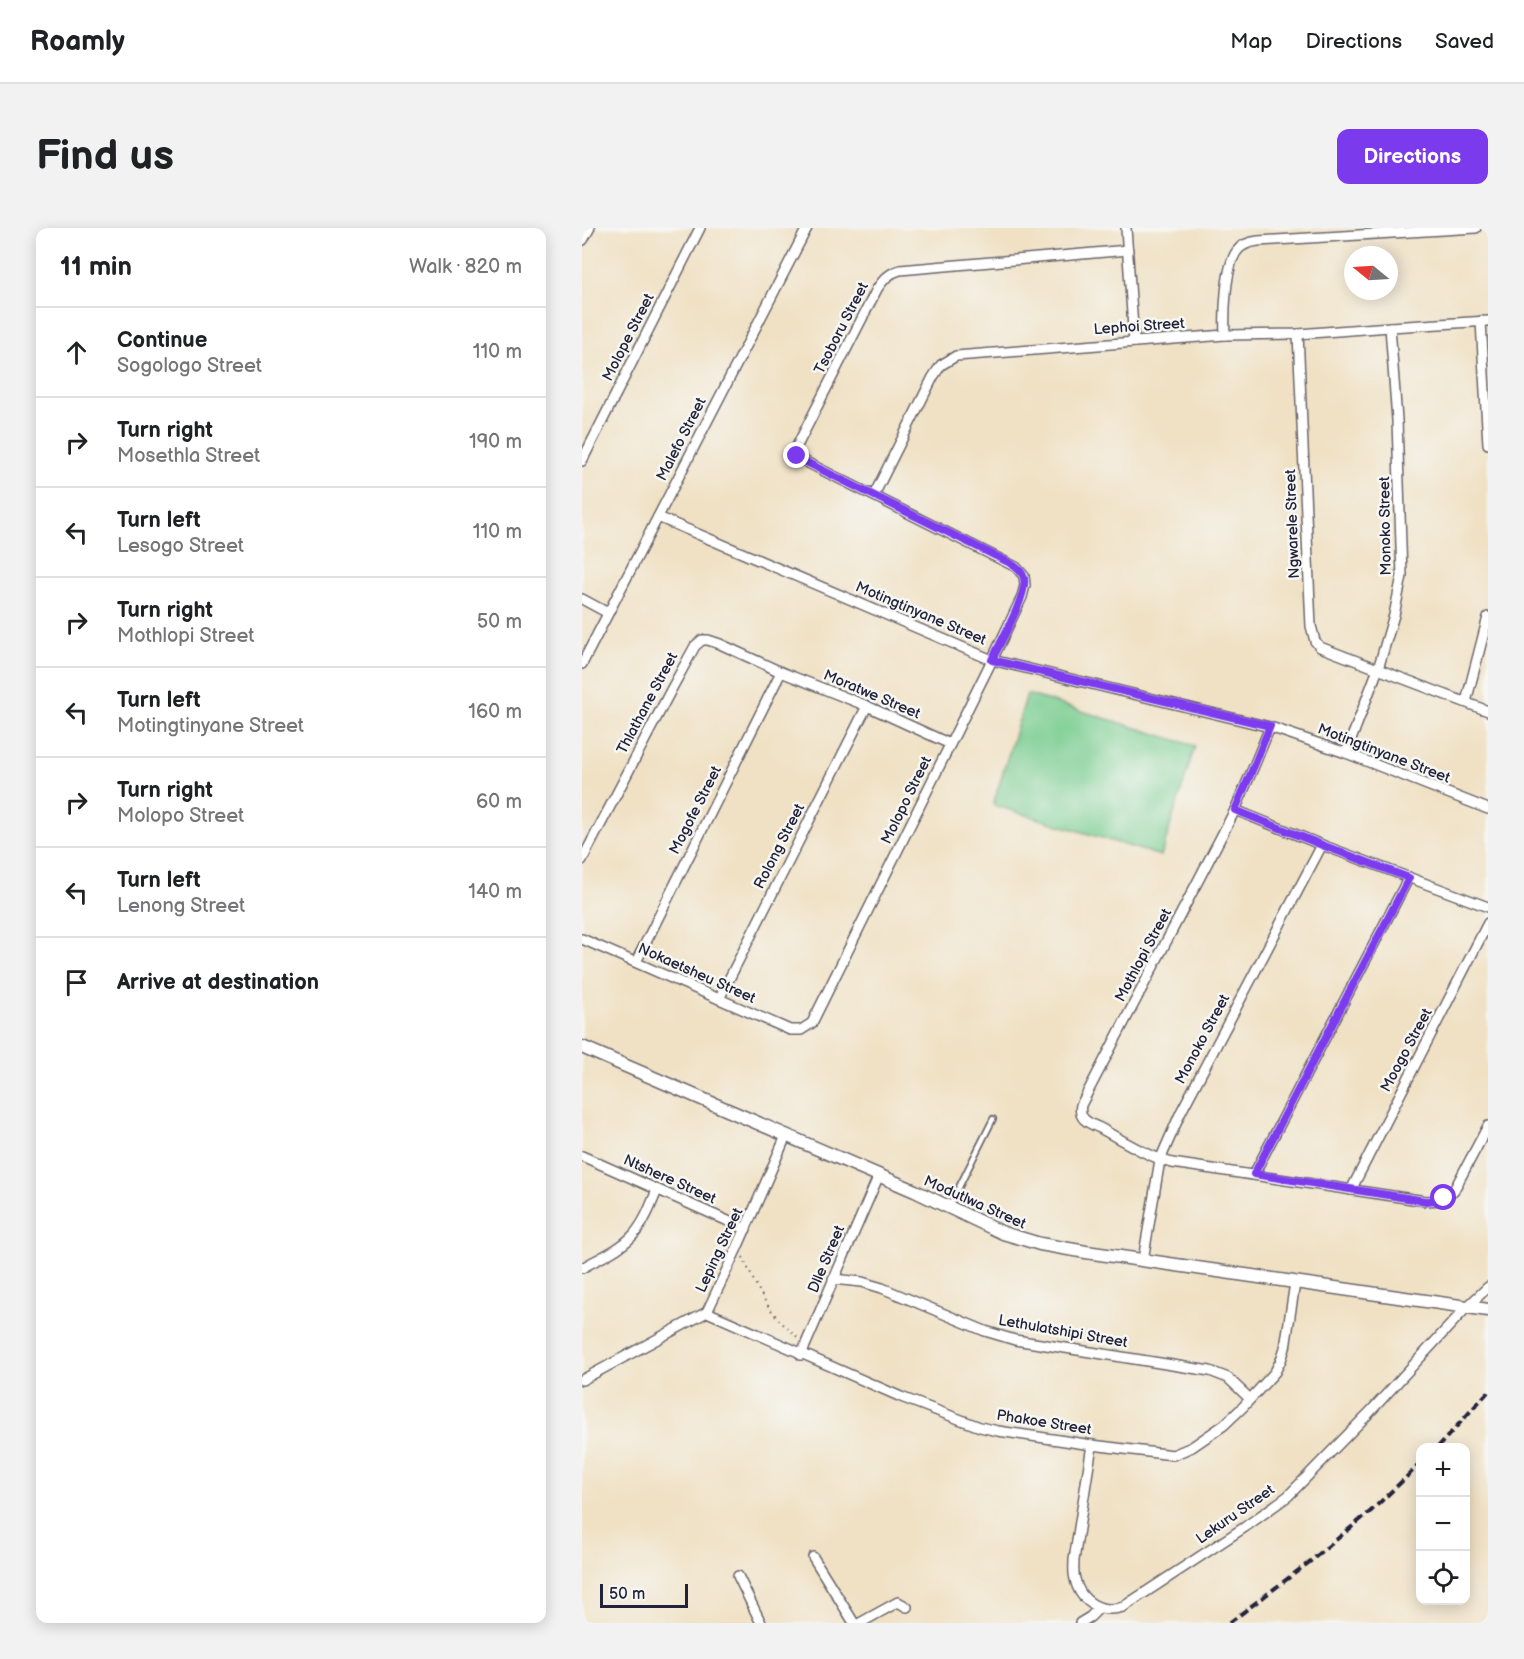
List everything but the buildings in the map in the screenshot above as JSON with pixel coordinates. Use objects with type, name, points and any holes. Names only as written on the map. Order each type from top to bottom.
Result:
[{"type":"street","points":[[582,238],[588,228]]},
{"type":"street","name":"Molope Street","points":[[582,461],[700,228]]},
{"type":"street","name":"Malefo Street","points":[[582,664],[807,228]]},
{"type":"street","points":[[1126,228],[1134,342]]},
{"type":"street","points":[[1225,335],[1225,307],[1229,273],[1235,252],[1243,245],[1258,241],[1476,228]]},
{"type":"street","name":"Tsoboru Street","points":[[874,495],[804,461],[797,456],[796,451],[798,443],[885,277],[900,270],[1128,250]]},
{"type":"street","points":[[1484,321],[1488,444]]},
{"type":"street","name":"Lephoi Street","points":[[874,495],[933,377],[946,361],[956,356],[1225,335],[1298,334],[1484,321]]},
{"type":"street","name":"Monoko Street","points":[[1346,753],[1378,669],[1394,615],[1403,566],[1397,420],[1390,327]]},
{"type":"street","name":"Ngwarele Street","points":[[1298,334],[1313,634],[1320,647],[1378,669]]},
{"type":"street","name":"Molopo Street","points":[[801,1030],[809,1026],[815,1018],[992,660],[1022,597],[1025,585],[1024,576],[1012,564],[874,495]]},
{"type":"street","name":"Motingtinyane Street","points":[[658,517],[992,660],[1270,726],[1346,753],[1488,809]]},
{"type":"street","points":[[582,599],[608,613]]},
{"type":"street","points":[[1466,702],[1488,617]]},
{"type":"street","name":"Thlathane Street","points":[[582,860],[697,644],[705,640],[716,642],[781,672]]},
{"type":"street","points":[[1378,669],[1488,711]]},
{"type":"street","name":"Moratwe Street","points":[[781,672],[867,706],[950,744]]},
{"type":"street","name":"Mogofe Street","points":[[636,962],[781,672]]},
{"type":"street","name":"Rolong Street","points":[[719,999],[867,706]]},
{"type":"street","name":"Mothlopi Street","points":[[1270,726],[1235,810],[1081,1106],[1080,1111],[1084,1119],[1160,1160],[1199,1168],[1254,1174],[1426,1201],[1440,1200],[1454,1190],[1488,1126]]},
{"type":"street","points":[[1235,810],[1488,907]]},
{"type":"street","name":"Monoko Street","points":[[1143,1260],[1160,1160],[1181,1112],[1322,845]]},
{"type":"street","points":[[1254,1174],[1409,878]]},
{"type":"street","name":"Moogo Street","points":[[1351,1190],[1488,923]]},
{"type":"street","name":"Nokaetsheu Street","points":[[582,939],[784,1027],[795,1031],[801,1030]]},
{"type":"street","name":"Modutlwa Street","points":[[582,1047],[879,1175],[1003,1233],[1040,1245],[1488,1310]]},
{"type":"street","name":"Leping Street","points":[[582,1380],[707,1312],[786,1136]]},
{"type":"street","name":"Ntshere Street","points":[[582,1156],[746,1229]]},
{"type":"street","name":"Dlle Street","points":[[803,1350],[879,1175]]},
{"type":"street","points":[[582,1268],[630,1238],[644,1220],[657,1190]]},
{"type":"street","name":"Lethulatshipi Street","points":[[833,1279],[862,1282],[882,1288],[985,1331],[1015,1341],[1210,1371],[1228,1378],[1250,1399]]},
{"type":"street","name":"Phakoe Street","points":[[707,1312],[803,1350],[901,1397],[969,1424],[998,1431],[1092,1445],[1178,1455],[1224,1425],[1272,1376],[1285,1348],[1295,1283]]},
{"type":"street","name":"Lekuru Street","points":[[1100,1608],[1110,1610],[1123,1607],[1288,1496],[1488,1287]]},
{"type":"street","points":[[1080,1623],[1100,1608],[1083,1595],[1074,1577],[1074,1560],[1092,1445]]},
{"type":"street","points":[[813,1557],[854,1623]]},
{"type":"street","points":[[738,1576],[761,1623]]},
{"type":"street","points":[[860,1623],[898,1602],[908,1607]]},
{"type":"lane","points":[[949,1208],[993,1119]]},
{"type":"path","points":[[738,1246],[756,1286],[803,1350]]},
{"type":"green space","points":[[1027,694],[1195,746],[1161,856],[993,805]]},
{"type":"railway","points":[[1442,1443],[1488,1392]]},
{"type":"railway","points":[[1229,1623],[1307,1564],[1371,1511],[1416,1468]]},
{"type":"route","points":[[797,456],[1020,570],[1024,576],[1025,585],[1022,597],[992,660],[1270,726],[1235,810],[1409,878],[1254,1174],[1426,1201],[1444,1198]]}]
